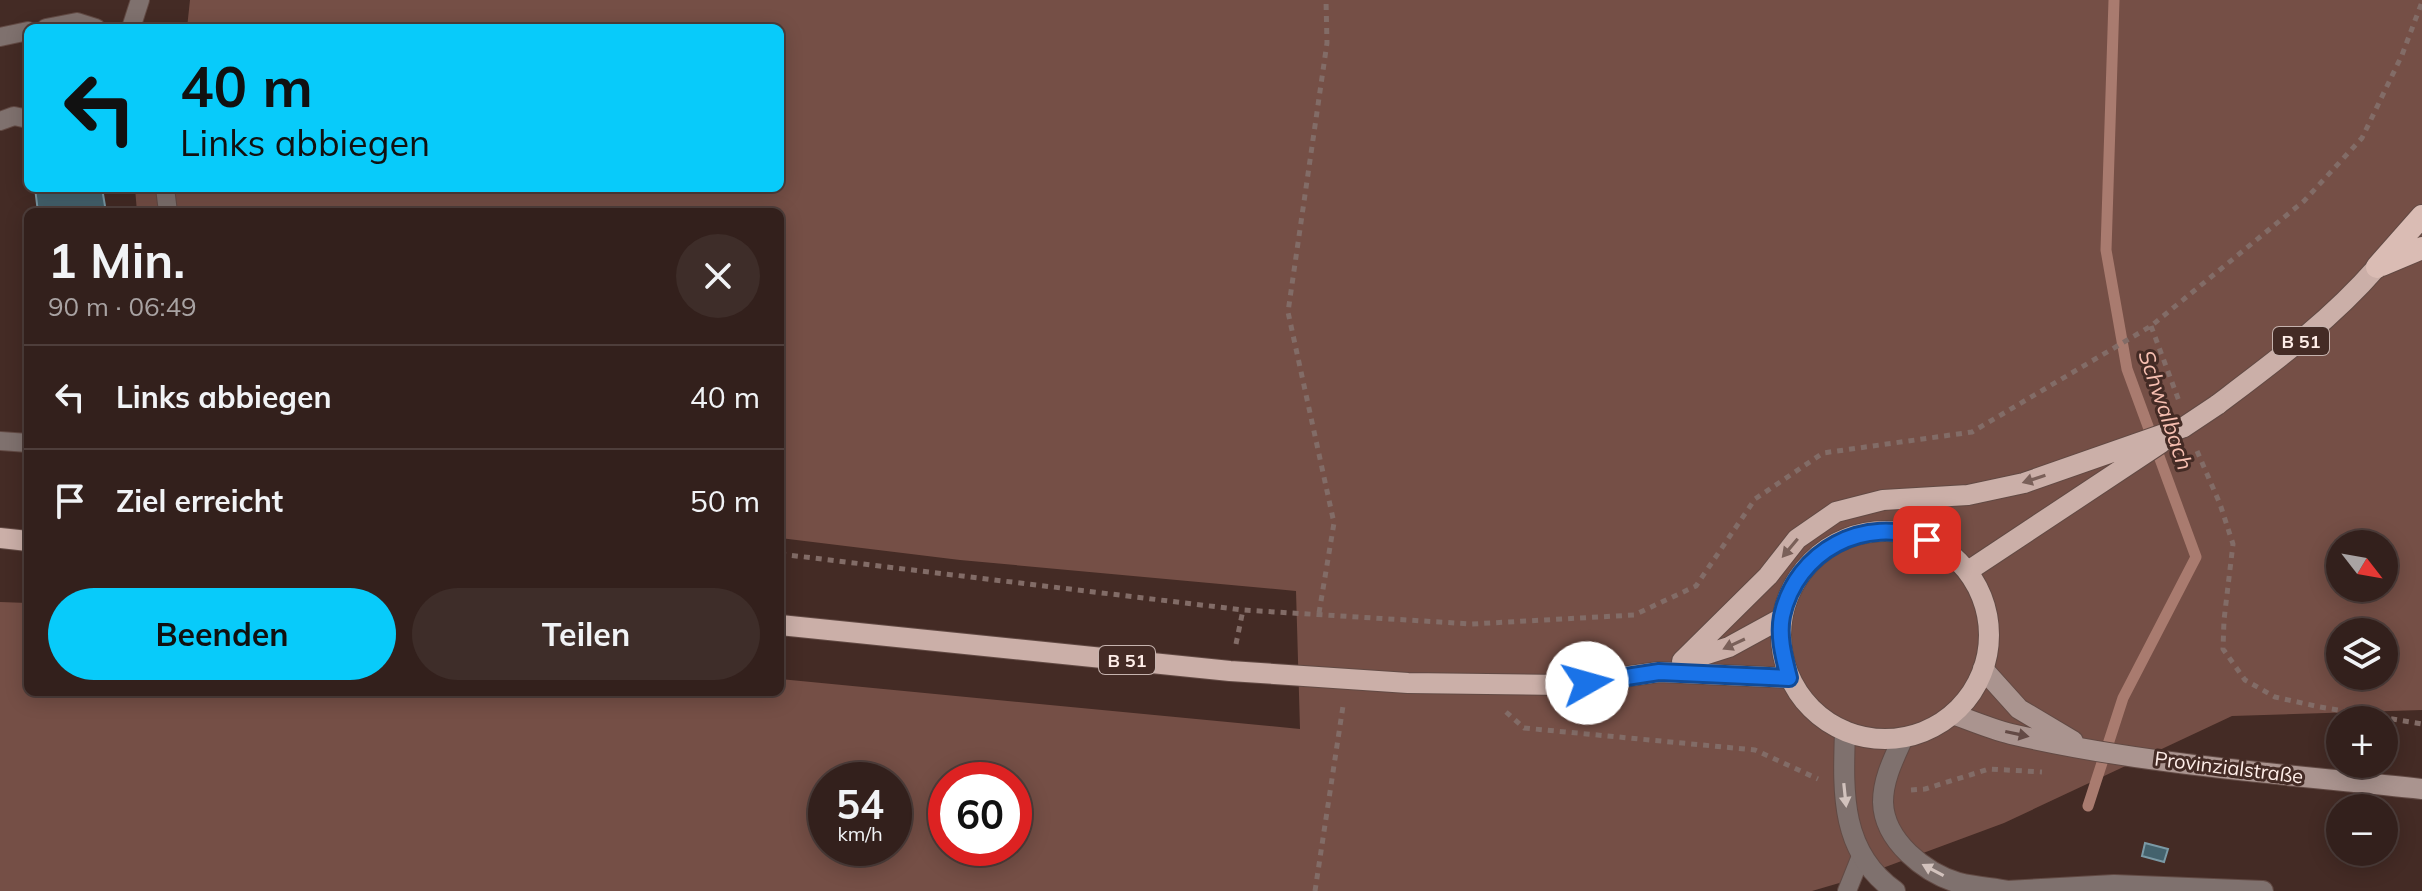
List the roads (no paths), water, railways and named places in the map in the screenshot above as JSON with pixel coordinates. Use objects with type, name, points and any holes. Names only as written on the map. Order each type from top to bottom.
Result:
[{"type":"highway","name":"B 51","points":[[2377,267],[2422,216]]},
{"type":"highway","name":"B 51","points":[[2377,267],[2422,248]]},
{"type":"main road","name":"B 51","points":[[1968,571],[2217,405],[2296,346],[2353,295],[2377,267]]},
{"type":"main road","name":"B 51","points":[[1682,661],[1768,576],[1797,539],[1836,512],[1883,500],[1968,495],[2024,483],[2187,425]]},
{"type":"main road","points":[[1876,531],[1911,534],[1942,547],[1968,571],[1984,601],[1989,635],[1983,669],[1971,693],[1953,714],[1929,729],[1903,738],[1874,739],[1845,731],[1822,719],[1803,700],[1789,678],[1781,649],[1782,618],[1793,585],[1814,558],[1843,539],[1876,531]]},
{"type":"main road","points":[[0,538],[24,541]]},
{"type":"main road","name":"B 51","points":[[1659,672],[1682,661],[1729,647],[1782,618]]},
{"type":"main road","name":"B 51","points":[[784,625],[1230,671],[1475,685],[1564,685],[1659,672],[1789,678]]},
{"type":"main road","name":"Provinzialstraße","points":[[1983,669],[2019,709],[2083,747]]},
{"type":"main road","name":"Provinzialstraße","points":[[1953,714],[2008,733],[2167,761],[2422,789]]},
{"type":"street","points":[[1845,731],[1843,785],[1848,821],[1861,856],[1878,879],[1895,891]]},
{"type":"street","points":[[1903,738],[1887,775],[1883,803],[1887,824],[1917,862],[1958,882],[2007,891],[2114,885],[2263,891]]},
{"type":"lane","points":[[132,24],[140,0]]},
{"type":"lane","points":[[0,37],[24,32]]},
{"type":"lane","points":[[0,121],[14,116],[24,118]]},
{"type":"lane","points":[[0,441],[24,443]]},
{"type":"lane","points":[[1847,891],[1861,856]]},
{"type":"waterway","name":"Schwalbach","points":[[2088,806],[2123,698],[2196,557],[2127,369],[2106,250],[2114,0]]}]
